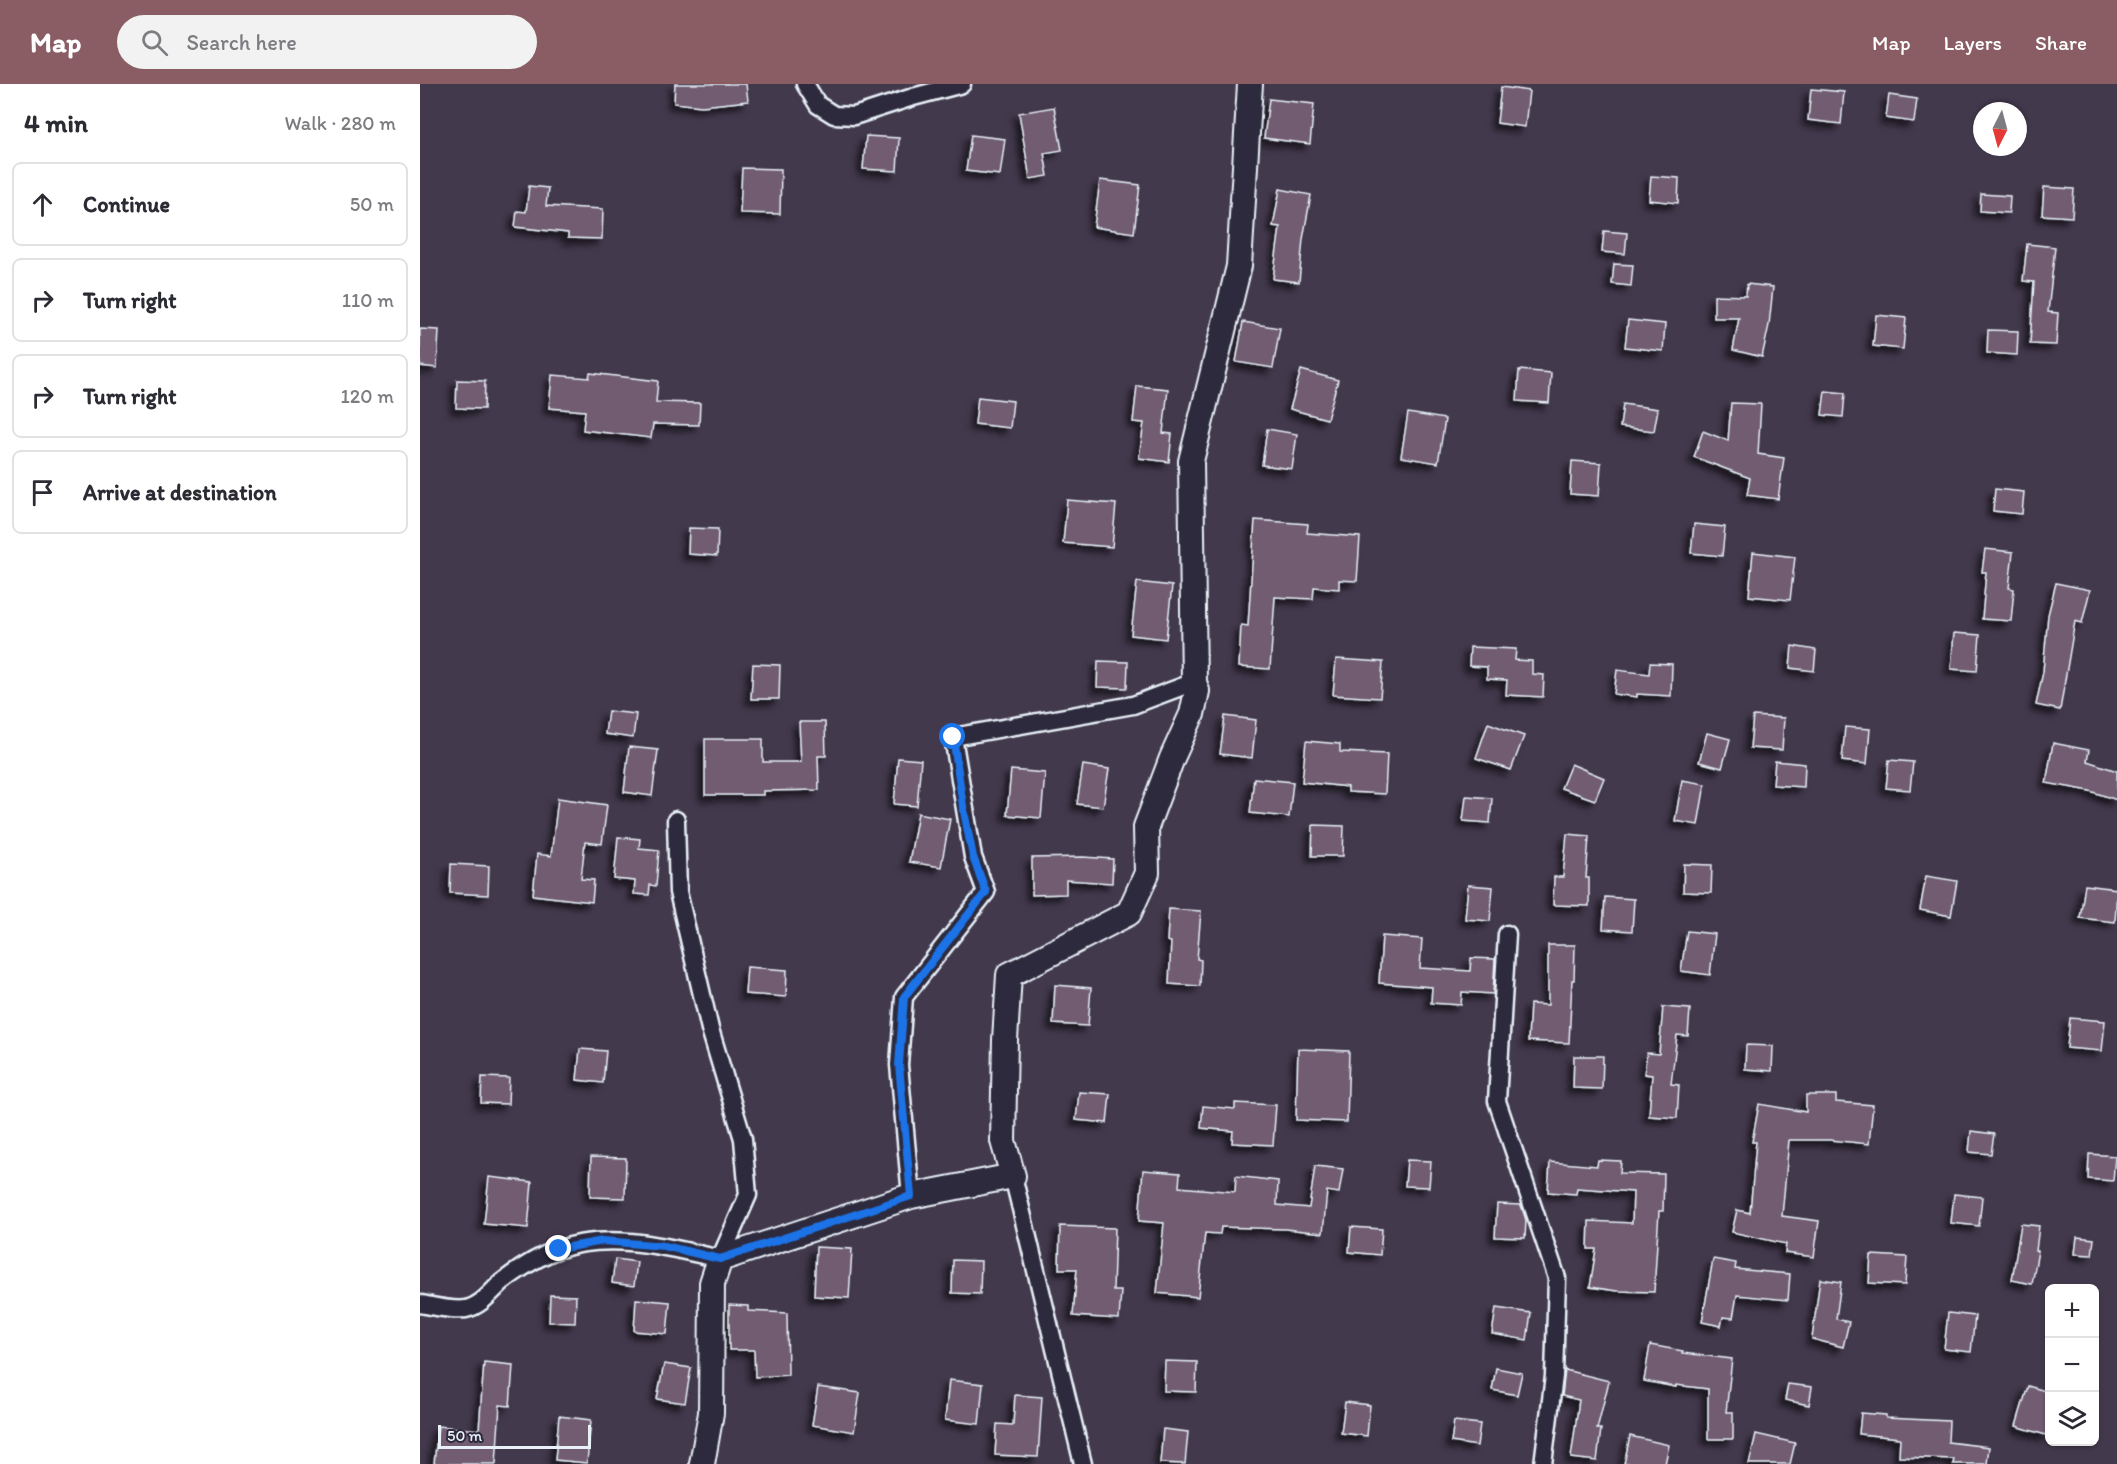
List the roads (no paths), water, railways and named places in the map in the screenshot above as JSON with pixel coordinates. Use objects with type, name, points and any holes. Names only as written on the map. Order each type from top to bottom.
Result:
[{"type":"main road","points":[[702,1464],[711,1413],[712,1283],[720,1259],[911,1196],[1013,1176],[1003,1141],[1009,975],[1129,913],[1147,873],[1146,827],[1172,758],[1192,714],[1197,691],[1194,682],[1191,461],[1239,266],[1250,84]]},
{"type":"street","points":[[805,84],[818,105],[834,115],[854,116],[962,84]]},
{"type":"street","points":[[911,1196],[899,1065],[904,997],[986,892],[973,857],[953,737],[1133,705],[1194,682]]},
{"type":"street","points":[[420,1304],[467,1309],[482,1302],[500,1284],[530,1262],[559,1249],[603,1241],[664,1246],[720,1259],[748,1195],[743,1139],[710,1029],[678,892],[676,820]]},
{"type":"street","points":[[1507,934],[1497,1101],[1557,1278],[1554,1376],[1543,1464]]},
{"type":"street","points":[[1013,1176],[1083,1464]]}]
